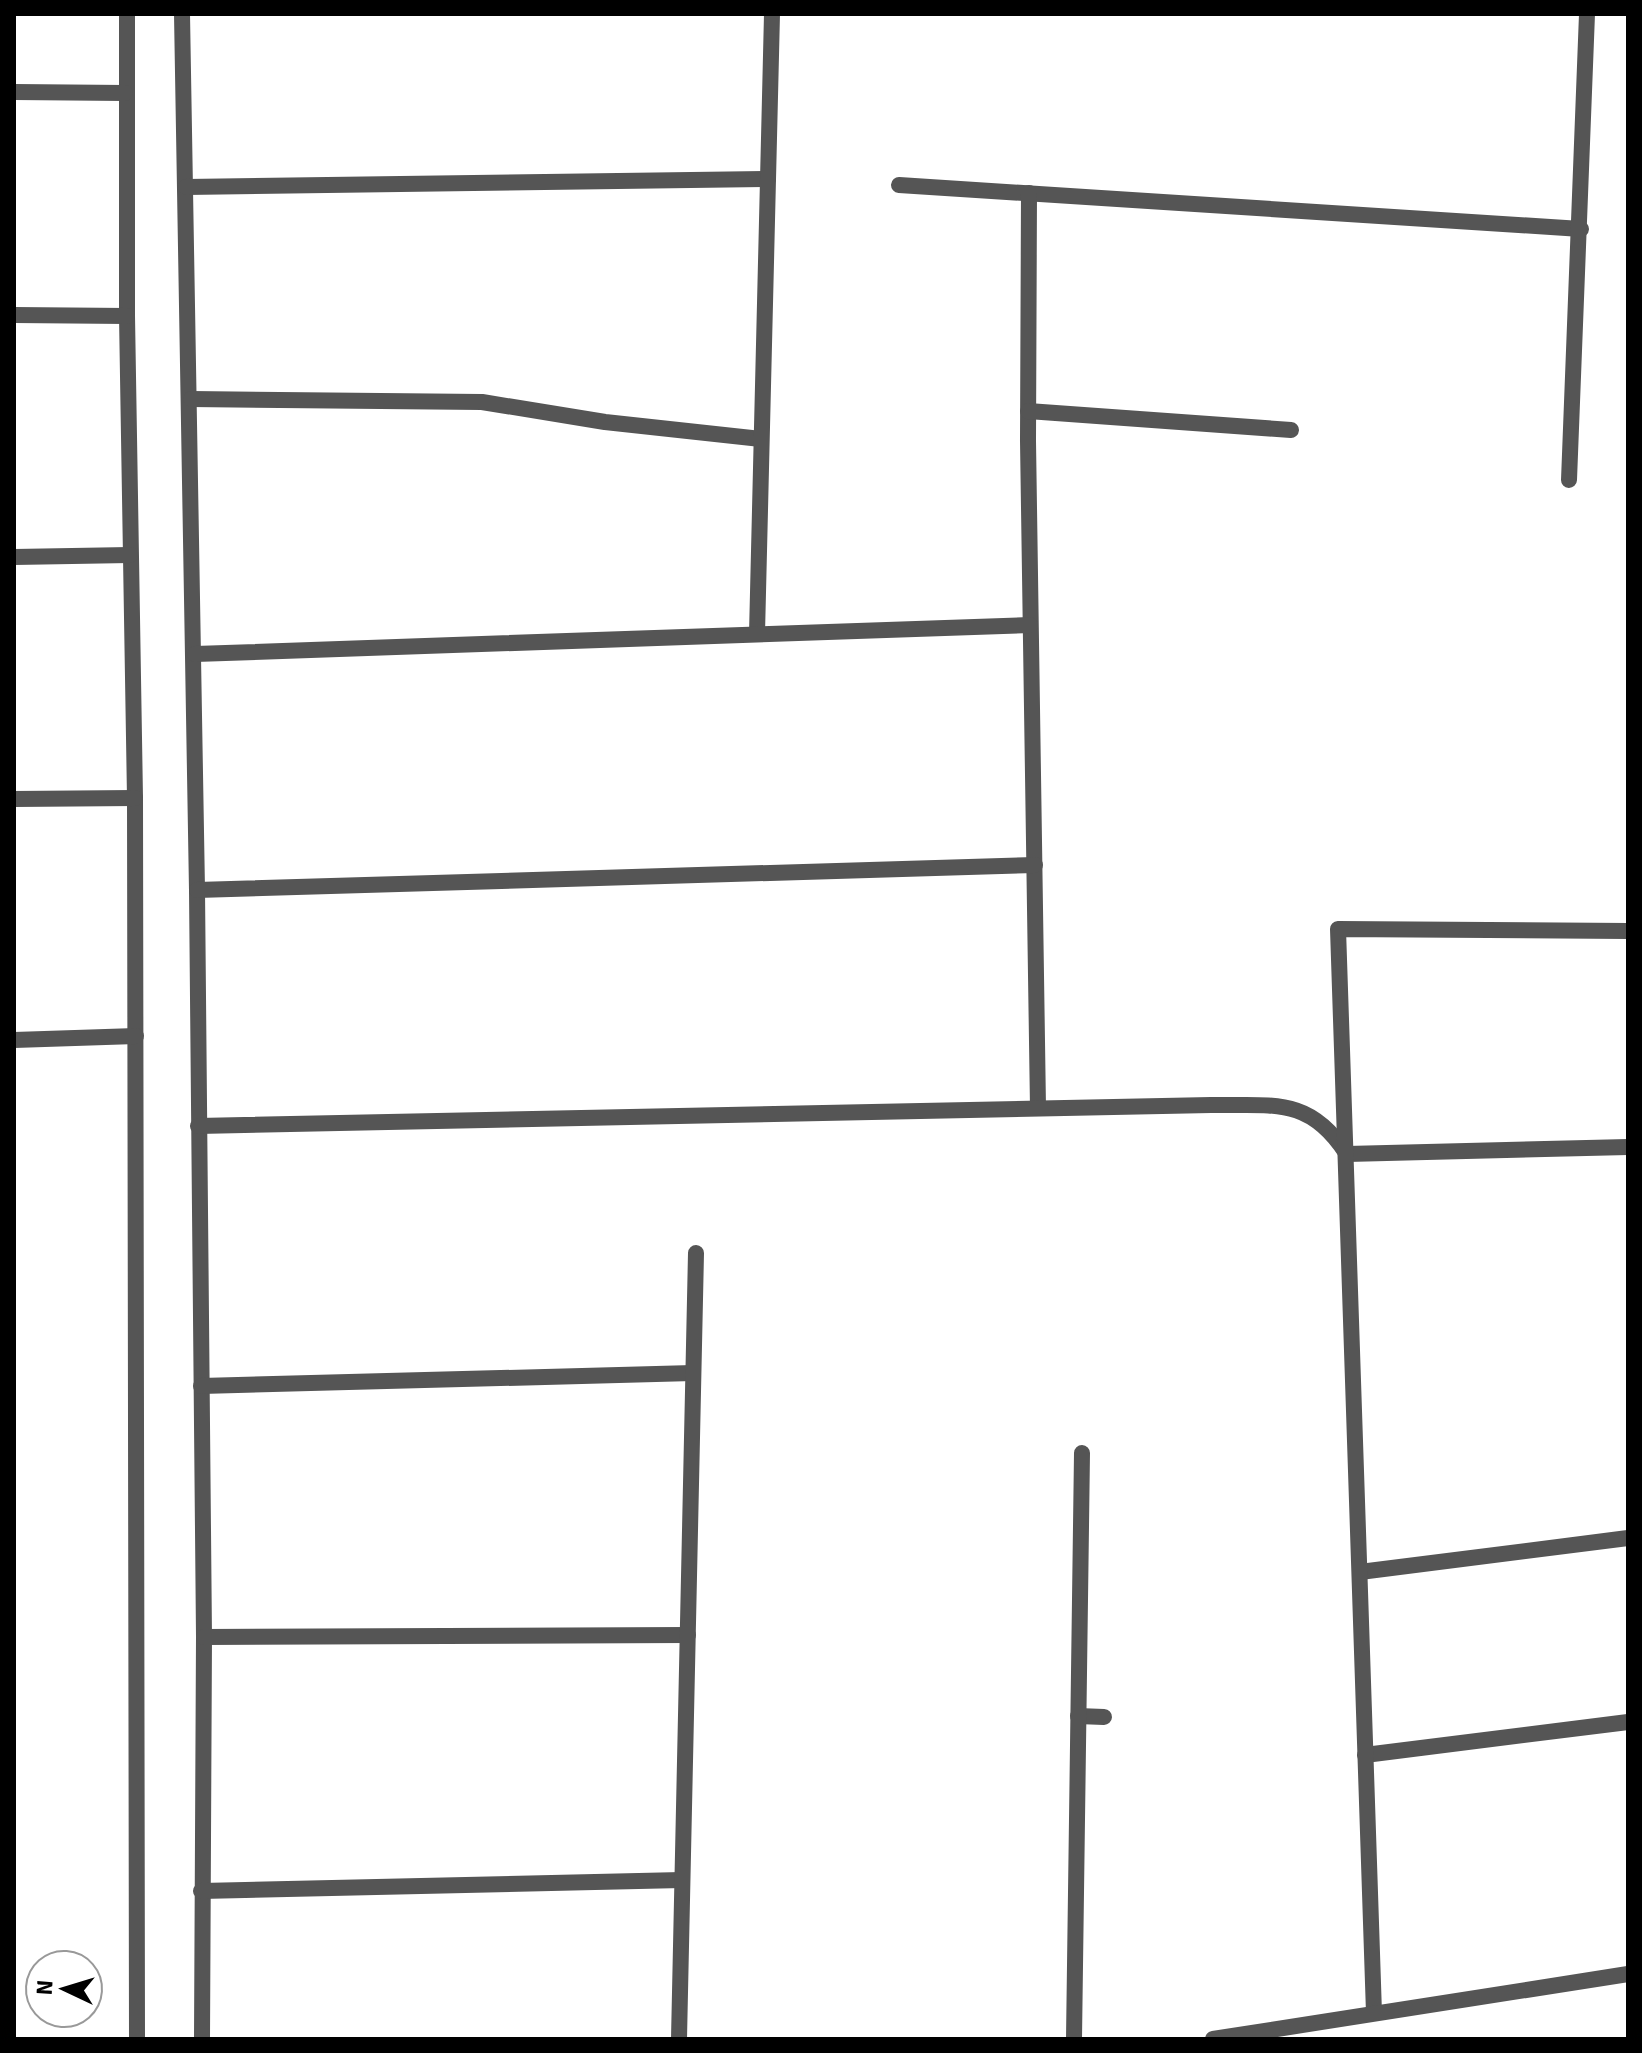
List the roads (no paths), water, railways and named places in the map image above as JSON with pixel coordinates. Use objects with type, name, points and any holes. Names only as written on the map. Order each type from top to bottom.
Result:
[{"type":"street","points":[[127,14],[127,316],[135,798],[137,2039]]},
{"type":"street","points":[[182,14],[195,654],[204,1637],[202,2039]]},
{"type":"street","points":[[757,634],[772,14]]},
{"type":"street","points":[[1569,480],[1587,14]]},
{"type":"street","points":[[14,92],[125,93]]},
{"type":"street","points":[[186,187],[768,179]]},
{"type":"street","points":[[899,185],[1581,229]]},
{"type":"street","points":[[1029,193],[1030,625],[1038,1108]]},
{"type":"street","points":[[14,315],[127,316]]},
{"type":"street","points":[[191,399],[482,402],[605,422],[761,439]]},
{"type":"street","points":[[1028,411],[1291,430]]},
{"type":"street","points":[[14,557],[130,555]]},
{"type":"street","points":[[195,654],[1030,625]]},
{"type":"street","points":[[14,799],[135,798]]},
{"type":"street","points":[[197,890],[1035,865]]},
{"type":"street","points":[[1374,2013],[1338,929],[1628,931]]},
{"type":"street","points":[[14,1040],[136,1036]]},
{"type":"street","points":[[198,1126],[1038,1108],[1281,1107],[1319,1119],[1347,1154]]},
{"type":"street","points":[[1347,1154],[1628,1147]]},
{"type":"street","points":[[679,2039],[696,1253]]},
{"type":"street","points":[[201,1386],[693,1373]]},
{"type":"street","points":[[1074,2039],[1082,1453]]},
{"type":"street","points":[[1360,1572],[1628,1538]]},
{"type":"street","points":[[204,1637],[688,1635]]},
{"type":"street","points":[[1078,1716],[1104,1717]]},
{"type":"street","points":[[1365,1755],[1628,1722]]},
{"type":"street","points":[[201,1891],[682,1880]]},
{"type":"street","points":[[1213,2039],[1628,1974]]}]
